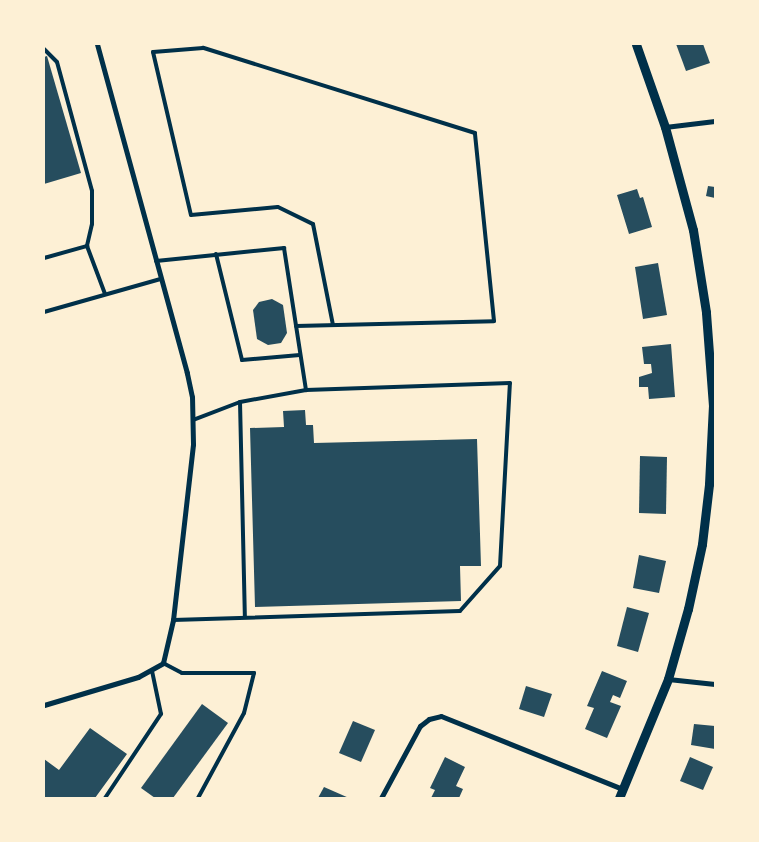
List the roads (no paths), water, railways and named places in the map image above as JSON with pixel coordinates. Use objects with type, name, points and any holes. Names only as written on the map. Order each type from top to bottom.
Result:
[{"type":"street","points":[[44,705],[152,672],[163,663],[169,647],[188,498],[193,420],[187,373],[97,44]]},
{"type":"street","points":[[619,798],[668,679],[696,572],[712,484],[713,406],[706,312],[692,230],[665,127],[636,44]]},
{"type":"street","points":[[665,127],[715,121]]},
{"type":"street","points":[[668,679],[715,684]]},
{"type":"street","points":[[381,798],[420,726],[429,719],[442,716],[623,789]]},
{"type":"lane","points":[[296,326],[494,321],[474,133],[203,48],[154,52],[190,215],[278,207],[313,224],[333,325]]},
{"type":"lane","points":[[44,49],[57,62],[92,191],[92,224],[87,246],[105,294]]},
{"type":"lane","points":[[44,258],[87,246]]},
{"type":"lane","points":[[156,261],[284,248],[306,390]]},
{"type":"lane","points":[[216,254],[242,360],[300,355]]},
{"type":"lane","points":[[44,312],[161,279]]},
{"type":"lane","points":[[173,620],[460,611],[500,566],[510,383],[306,390],[240,402],[193,420]]},
{"type":"lane","points":[[240,402],[246,617]]},
{"type":"lane","points":[[163,663],[182,673],[254,673],[244,713],[198,798]]},
{"type":"lane","points":[[105,798],[161,714],[152,672]]}]
